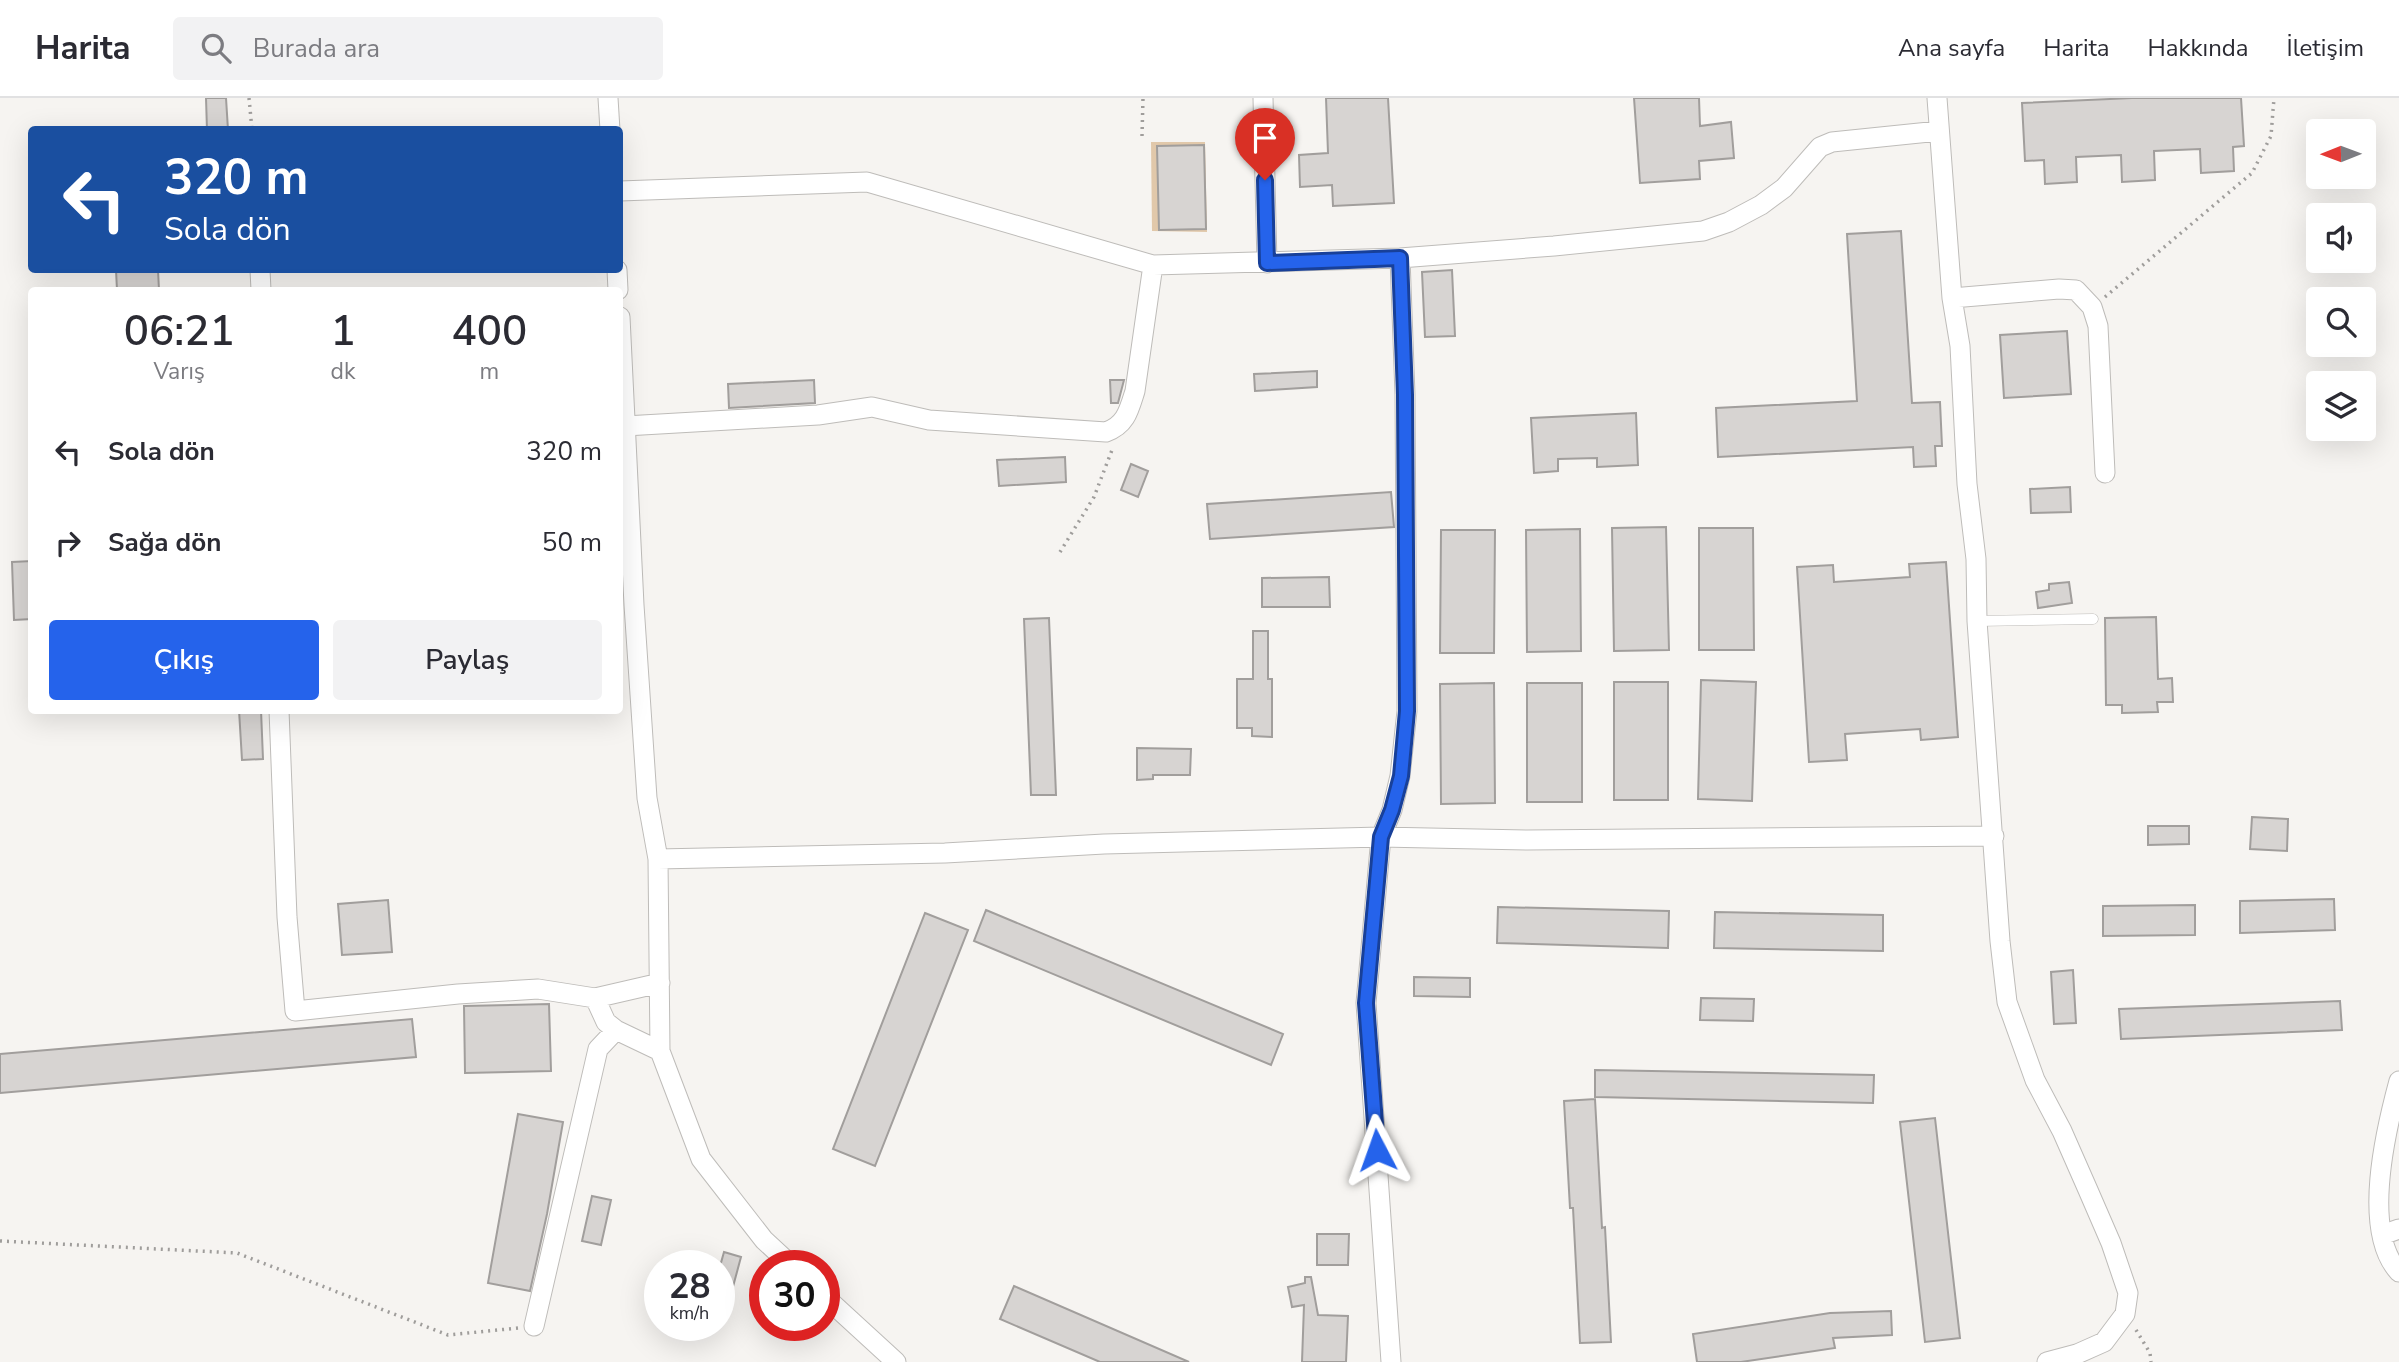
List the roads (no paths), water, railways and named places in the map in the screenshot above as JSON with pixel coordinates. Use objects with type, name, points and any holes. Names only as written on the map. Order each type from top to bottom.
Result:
[{"type":"street","points":[[608,98],[610,126]]},
{"type":"street","points":[[1263,98],[1267,263]]},
{"type":"street","points":[[1937,98],[1952,298],[1960,346],[1967,484],[1976,559],[1977,621],[2000,941],[2007,1002],[2035,1080],[2062,1131],[2111,1243],[2128,1293],[2125,1314],[2104,1342],[2077,1354],[2047,1362]]},
{"type":"street","points":[[623,191],[867,182],[1153,265],[1400,258],[1703,231],[1729,222],[1761,205],[1784,188],[1820,147],[1832,142],[1939,131]]},
{"type":"street","points":[[1391,1362],[1366,1003],[1381,837],[1401,776],[1407,711],[1405,395],[1400,258]]},
{"type":"street","points":[[625,426],[818,415],[872,407],[929,420],[1106,432],[1118,428],[1129,410],[1135,391],[1153,265]]},
{"type":"street","points":[[1952,298],[2076,290],[2092,307],[2098,326],[2105,473]]},
{"type":"street","points":[[623,382],[647,798],[658,859],[660,1051],[701,1158],[764,1240],[775,1250]]},
{"type":"street","points":[[279,714],[295,1011],[458,994],[538,989],[595,998],[660,983]]},
{"type":"street","points":[[658,859],[945,853],[1104,844],[1381,837],[1527,840],[1994,836]]},
{"type":"street","points":[[595,998],[606,1022],[616,1030],[660,1051]]},
{"type":"street","points":[[534,1326],[598,1049],[616,1030]]},
{"type":"street","points":[[2399,1081],[2385,1139],[2379,1220],[2390,1232],[2389,1258],[2399,1272]]},
{"type":"street","points":[[840,1311],[896,1362]]},
{"type":"lane","points":[[1977,621],[2093,619]]}]
